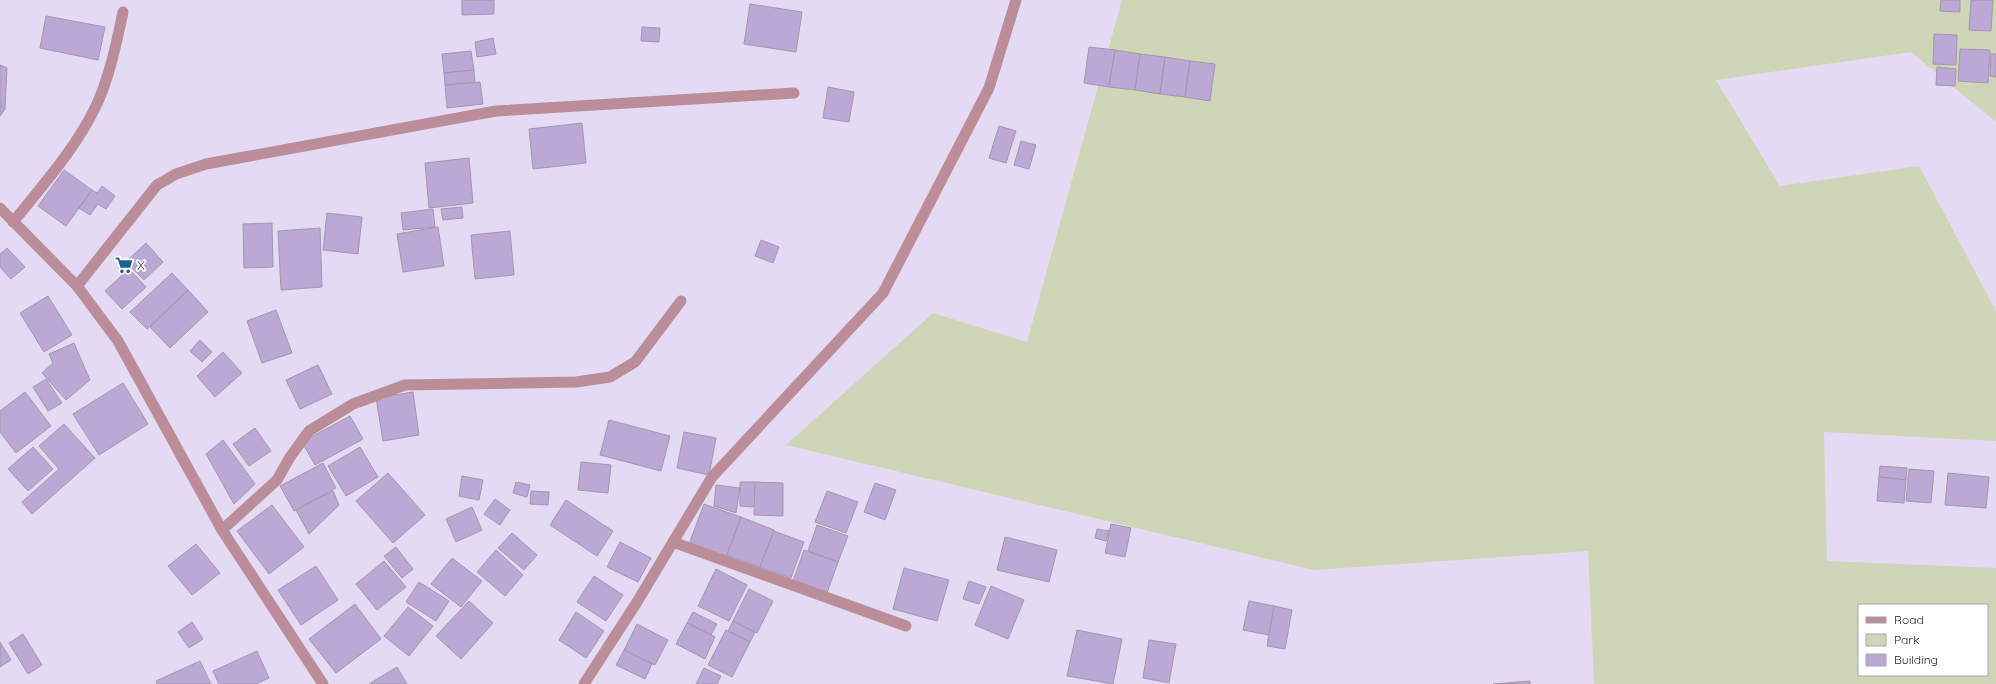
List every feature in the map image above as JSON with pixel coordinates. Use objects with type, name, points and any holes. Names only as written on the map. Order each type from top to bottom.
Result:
[{"type":"street","points":[[584,684],[712,477],[883,293],[989,88],[1016,0]]},
{"type":"street","points":[[14,222],[67,155],[96,105],[115,49],[123,12]]},
{"type":"street","points":[[77,286],[157,185],[176,174],[206,164],[496,111],[794,93]]},
{"type":"street","points":[[0,208],[77,286],[118,341],[222,530],[323,684]]},
{"type":"street","points":[[222,530],[277,480],[290,457],[309,431],[353,404],[405,385],[576,382],[610,378],[635,362],[681,300]]},
{"type":"street","points":[[673,542],[906,626]]},
{"type":"green space","points":[[1122,0],[1996,0],[1996,122],[1911,52],[1716,80],[1780,186],[1919,166],[1996,311],[1996,441],[1824,432],[1827,561],[1996,568],[1996,684],[1594,684],[1588,551],[1314,570],[786,445],[933,313],[1027,342]]},
{"type":"building","points":[[462,0],[494,0],[494,14],[462,15]]},
{"type":"building","points":[[1941,0],[1960,0],[1960,12],[1940,11]]},
{"type":"building","points":[[1971,0],[1993,0],[1991,31],[1969,30]]},
{"type":"building","points":[[750,4],[802,12],[796,52],[744,44]]},
{"type":"building","points":[[46,16],[105,27],[98,60],[40,48]]},
{"type":"building","points":[[642,27],[660,28],[659,42],[641,41]]},
{"type":"building","points":[[1934,34],[1957,35],[1956,65],[1933,64]]},
{"type":"building","points":[[493,38],[496,54],[477,57],[475,42]]},
{"type":"building","points":[[1089,47],[1115,50],[1109,87],[1084,83]]},
{"type":"building","points":[[1960,49],[1990,50],[1988,83],[1958,81]]},
{"type":"building","points":[[1115,50],[1140,54],[1135,90],[1109,87]]},
{"type":"building","points":[[471,51],[474,70],[444,73],[442,54]]},
{"type":"building","points":[[1140,54],[1165,57],[1160,94],[1135,90]]},
{"type":"building","points":[[1991,54],[1996,54],[1996,77],[1990,76]]},
{"type":"building","points":[[1165,57],[1190,61],[1185,97],[1160,94]]},
{"type":"building","points":[[1190,61],[1215,64],[1210,101],[1185,97]]},
{"type":"building","points":[[0,65],[7,68],[5,109],[0,105]]},
{"type":"building","points":[[1937,67],[1956,69],[1955,86],[1936,85]]},
{"type":"building","points":[[474,70],[475,83],[445,85],[444,73]]},
{"type":"building","points":[[480,82],[483,104],[447,108],[445,85]]},
{"type":"building","points":[[828,87],[854,92],[849,122],[823,118]]},
{"type":"building","points":[[0,105],[5,109],[0,116]]},
{"type":"building","points":[[582,123],[586,163],[533,169],[529,129]]},
{"type":"building","points":[[999,126],[1016,131],[1006,163],[989,158]]},
{"type":"building","points":[[1021,141],[1036,145],[1029,169],[1014,165]]},
{"type":"building","points":[[469,158],[473,203],[429,208],[425,163]]},
{"type":"building","points":[[64,170],[92,190],[66,226],[38,206]]},
{"type":"building","points":[[102,186],[115,196],[106,209],[98,204],[90,215],[79,208],[92,190],[97,193]]},
{"type":"building","points":[[462,207],[463,218],[443,220],[441,209]]},
{"type":"building","points":[[433,209],[435,227],[403,230],[401,213]]},
{"type":"building","points":[[327,213],[362,217],[358,254],[323,250]]},
{"type":"building","points":[[272,223],[273,267],[244,268],[243,224]]},
{"type":"building","points":[[438,227],[444,266],[403,272],[397,234]]},
{"type":"building","points":[[320,228],[322,287],[281,290],[278,231]]},
{"type":"building","points":[[510,231],[514,275],[475,279],[471,235]]},
{"type":"building","points":[[761,240],[779,247],[773,263],[755,256]]},
{"type":"building","points":[[146,243],[163,262],[144,280],[126,262]]},
{"type":"building","points":[[7,248],[25,267],[11,279],[0,267],[0,254]]},
{"type":"building","points":[[129,269],[146,287],[122,309],[105,291]]},
{"type":"building","points":[[172,273],[188,290],[147,329],[130,312]]},
{"type":"building","points":[[188,290],[208,312],[170,348],[150,327]]},
{"type":"building","points":[[48,296],[72,335],[44,352],[20,313]]},
{"type":"building","points":[[276,310],[292,353],[262,363],[247,321]]},
{"type":"building","points":[[200,340],[212,352],[202,362],[190,351]]},
{"type":"building","points":[[74,343],[90,380],[66,400],[42,373],[53,363],[49,354]]},
{"type":"building","points":[[223,352],[242,373],[215,397],[197,376]]},
{"type":"building","points":[[318,365],[332,394],[300,409],[286,380]]},
{"type":"building","points":[[46,379],[62,403],[48,411],[33,387]]},
{"type":"building","points":[[123,383],[148,424],[99,455],[73,414]]},
{"type":"building","points":[[25,392],[51,426],[16,453],[0,432],[0,411]]},
{"type":"building","points":[[413,392],[419,435],[383,441],[376,398]]},
{"type":"building","points":[[350,416],[363,439],[315,465],[302,442]]},
{"type":"building","points":[[609,420],[670,436],[661,471],[600,455]]},
{"type":"building","points":[[64,424],[95,458],[32,514],[22,502],[59,469],[39,446]]},
{"type":"building","points":[[255,428],[271,451],[249,466],[233,444]]},
{"type":"building","points":[[684,432],[716,438],[709,475],[677,468]]},
{"type":"building","points":[[223,440],[255,484],[234,504],[206,454]]},
{"type":"building","points":[[33,447],[53,469],[28,491],[8,469]]},
{"type":"building","points":[[360,447],[378,477],[346,496],[328,466]]},
{"type":"building","points":[[581,462],[611,465],[608,493],[578,490]]},
{"type":"building","points":[[323,463],[336,488],[294,511],[280,486]]},
{"type":"building","points":[[1880,466],[1907,468],[1906,480],[1879,477]]},
{"type":"building","points":[[1909,469],[1934,471],[1931,503],[1906,501]]},
{"type":"building","points":[[388,473],[425,515],[393,543],[356,501]]},
{"type":"building","points":[[1948,473],[1989,477],[1986,508],[1945,505]]},
{"type":"building","points":[[462,476],[483,480],[479,500],[459,496]]},
{"type":"building","points":[[1879,477],[1906,480],[1904,503],[1877,501]]},
{"type":"building","points":[[516,482],[530,485],[527,497],[513,493]]},
{"type":"building","points":[[740,482],[755,482],[755,507],[740,506]]},
{"type":"building","points":[[755,482],[783,483],[783,516],[754,515]]},
{"type":"building","points":[[875,483],[896,490],[885,520],[864,512]]},
{"type":"building","points":[[716,485],[740,488],[736,513],[714,506]]},
{"type":"building","points":[[333,491],[339,505],[309,534],[296,510]]},
{"type":"building","points":[[531,491],[549,492],[548,505],[530,504]]},
{"type":"building","points":[[827,491],[858,502],[846,533],[815,522]]},
{"type":"building","points":[[495,499],[510,510],[500,525],[484,514]]},
{"type":"building","points":[[566,500],[613,531],[597,556],[550,525]]},
{"type":"building","points":[[704,504],[741,517],[726,557],[689,544]]},
{"type":"building","points":[[272,505],[304,547],[269,574],[237,531]]},
{"type":"building","points":[[472,507],[482,530],[456,542],[446,519]]},
{"type":"building","points":[[741,517],[774,530],[760,567],[727,555]]},
{"type":"building","points":[[1111,524],[1131,528],[1125,557],[1105,553]]},
{"type":"building","points":[[817,525],[848,536],[838,562],[808,551]]},
{"type":"building","points":[[1097,529],[1109,531],[1106,541],[1095,538]]},
{"type":"building","points":[[774,531],[804,542],[791,578],[760,567]]},
{"type":"building","points":[[512,533],[537,555],[524,570],[498,548]]},
{"type":"building","points":[[1005,537],[1057,550],[1049,582],[997,570]]},
{"type":"building","points":[[620,542],[651,558],[638,582],[607,567]]},
{"type":"building","points":[[196,544],[220,573],[192,595],[168,566]]},
{"type":"building","points":[[396,547],[413,569],[402,578],[384,556]]},
{"type":"building","points":[[496,550],[523,575],[505,596],[477,572]]},
{"type":"building","points":[[804,550],[838,562],[827,593],[793,581]]},
{"type":"building","points":[[452,558],[482,581],[461,607],[431,584]]},
{"type":"building","points":[[384,561],[406,587],[377,610],[356,584]]},
{"type":"building","points":[[316,566],[338,600],[301,625],[278,590]]},
{"type":"building","points":[[904,568],[949,580],[937,621],[893,609]]},
{"type":"building","points":[[716,569],[747,585],[729,621],[698,606]]},
{"type":"building","points":[[594,576],[623,595],[606,621],[577,602]]},
{"type":"building","points":[[969,581],[986,587],[979,604],[963,599]]},
{"type":"building","points":[[419,582],[449,601],[436,621],[406,602]]},
{"type":"building","points":[[991,586],[1024,600],[1008,639],[975,625]]},
{"type":"building","points":[[749,589],[773,601],[757,633],[733,621]]},
{"type":"building","points":[[469,601],[493,623],[461,659],[436,636]]},
{"type":"building","points":[[1249,601],[1274,606],[1269,635],[1243,630]]},
{"type":"building","points":[[355,604],[381,639],[336,673],[309,639]]},
{"type":"building","points":[[1274,606],[1292,610],[1285,649],[1267,646]]},
{"type":"building","points":[[408,607],[433,626],[409,656],[384,636]]},
{"type":"building","points":[[576,612],[604,631],[586,658],[559,640]]},
{"type":"building","points":[[693,612],[717,624],[711,635],[687,623]]},
{"type":"building","points":[[733,621],[755,632],[750,642],[728,631]]},
{"type":"building","points":[[192,622],[203,639],[189,648],[178,632]]},
{"type":"building","points":[[687,623],[715,637],[705,659],[676,644]]},
{"type":"building","points":[[637,624],[668,640],[655,665],[624,650]]},
{"type":"building","points":[[726,630],[750,642],[732,677],[708,665]]},
{"type":"building","points":[[1077,630],[1122,639],[1113,684],[1067,676]]},
{"type":"building","points":[[23,634],[42,665],[28,674],[9,643]]},
{"type":"building","points":[[1149,640],[1176,644],[1169,683],[1143,678]]},
{"type":"building","points":[[0,642],[11,660],[0,667]]},
{"type":"building","points":[[624,650],[652,664],[645,679],[616,665]]},
{"type":"building","points":[[257,651],[269,678],[256,684],[219,684],[213,671]]},
{"type":"building","points":[[200,661],[211,684],[157,684],[156,681]]},
{"type":"building","points":[[397,667],[407,684],[369,684]]},
{"type":"building","points":[[704,668],[721,676],[717,684],[696,684]]},
{"type":"building","points":[[1530,681],[1530,684],[1493,684]]},
{"type":"place","name":"X","points":[[124,265]]}]
